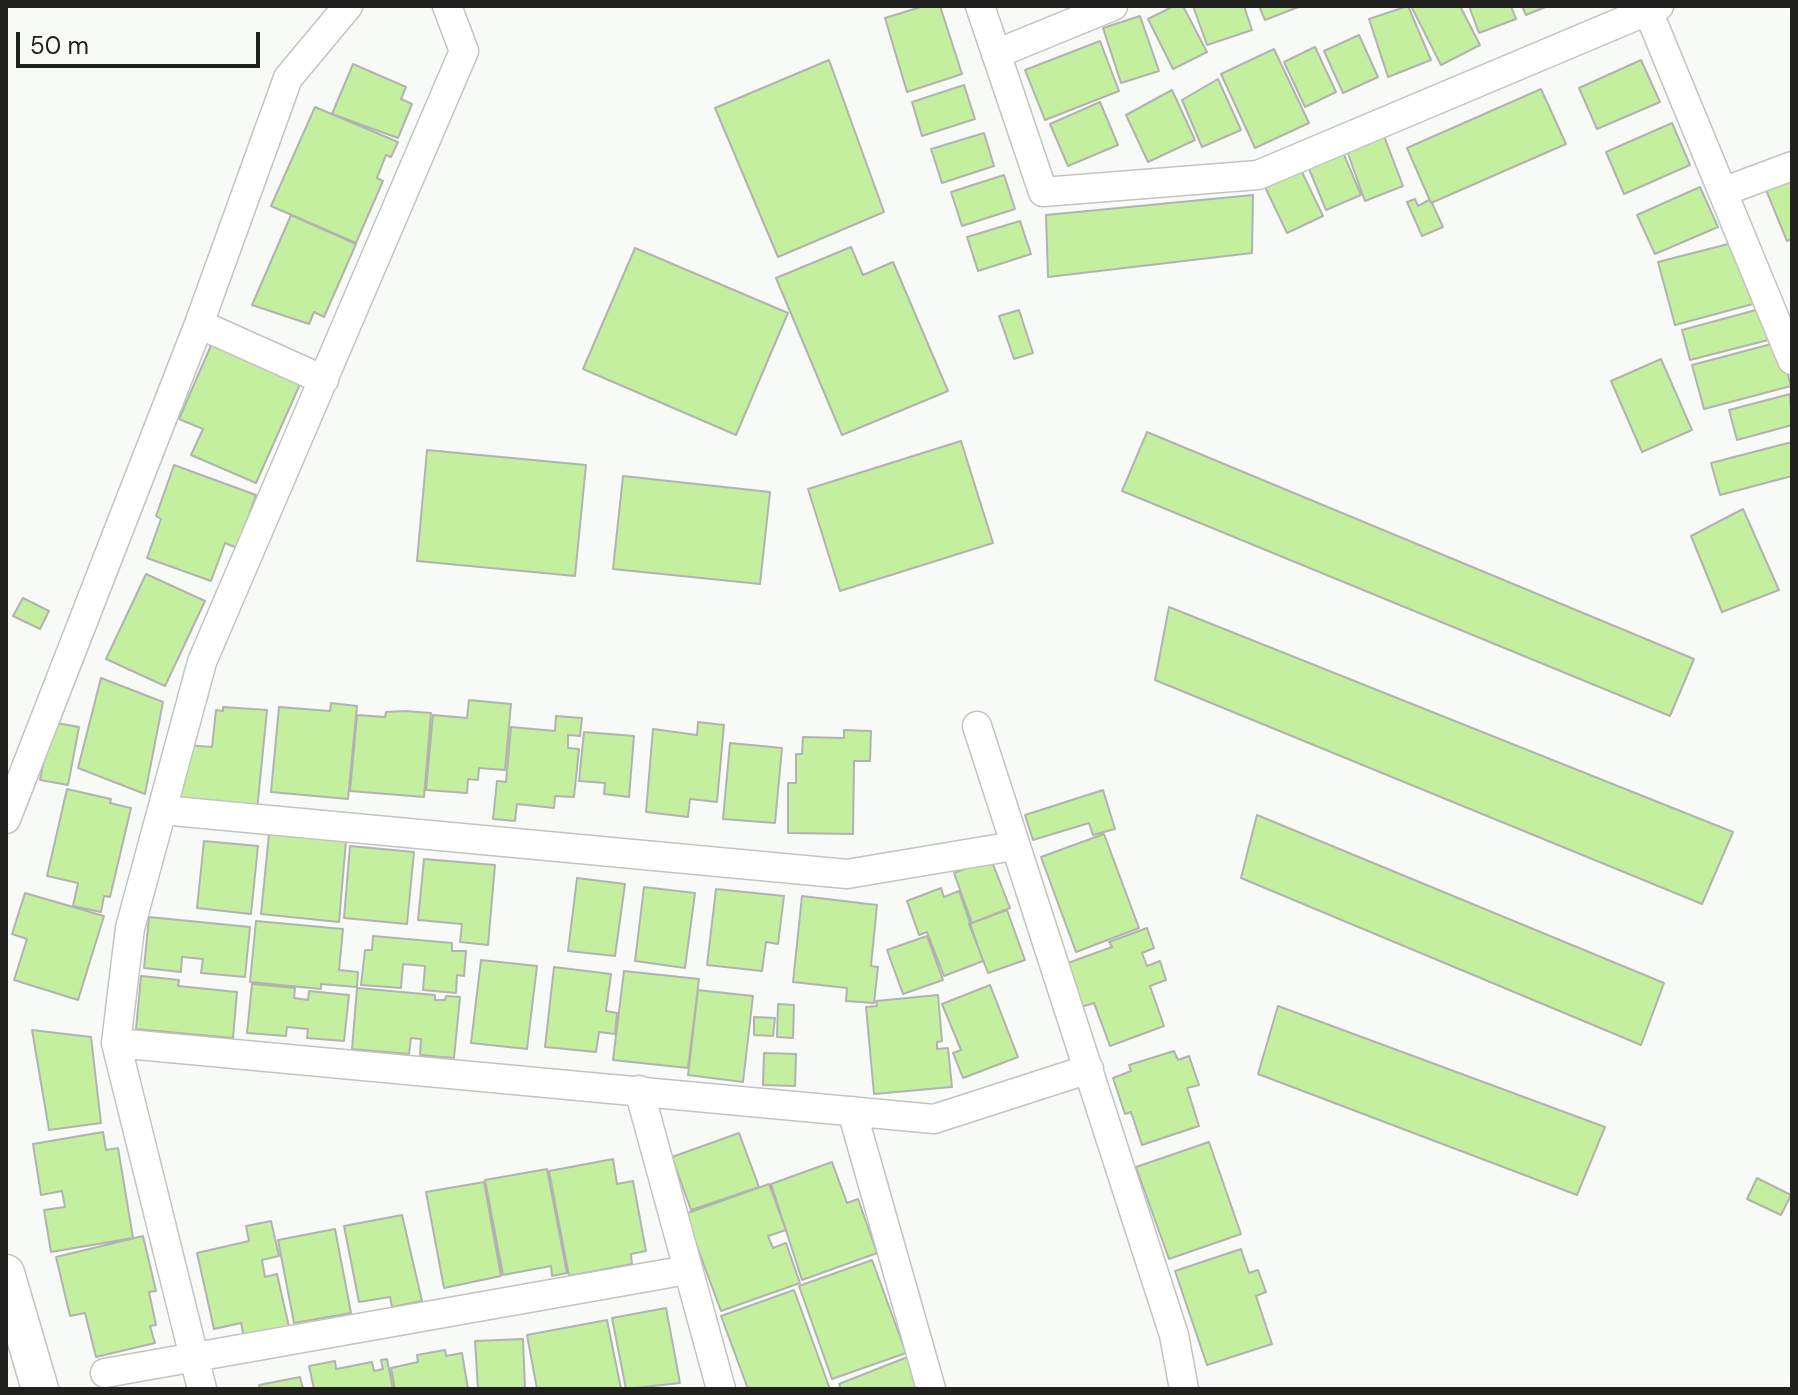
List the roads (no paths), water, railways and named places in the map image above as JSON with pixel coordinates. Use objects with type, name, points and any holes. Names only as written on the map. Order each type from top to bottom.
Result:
[{"type":"street","points":[[6,819],[199,324],[288,78],[348,6]]},
{"type":"street","points":[[202,1389],[116,1043],[130,928],[202,662],[464,51],[447,6]]},
{"type":"street","points":[[980,6],[1043,192],[1258,175],[1651,8],[1792,360]]},
{"type":"street","points":[[996,54],[1113,6]]},
{"type":"street","points":[[1725,191],[1792,166]]},
{"type":"street","points":[[199,324],[324,380]]},
{"type":"street","points":[[977,726],[1174,1335],[1184,1389]]},
{"type":"street","points":[[162,810],[847,874],[1014,846]]},
{"type":"street","points":[[116,1043],[934,1119],[1089,1069]]},
{"type":"street","points":[[639,1090],[721,1389]]},
{"type":"street","points":[[852,1111],[931,1389]]},
{"type":"street","points":[[105,1373],[687,1270]]},
{"type":"street","points":[[6,1273],[40,1389]]}]
